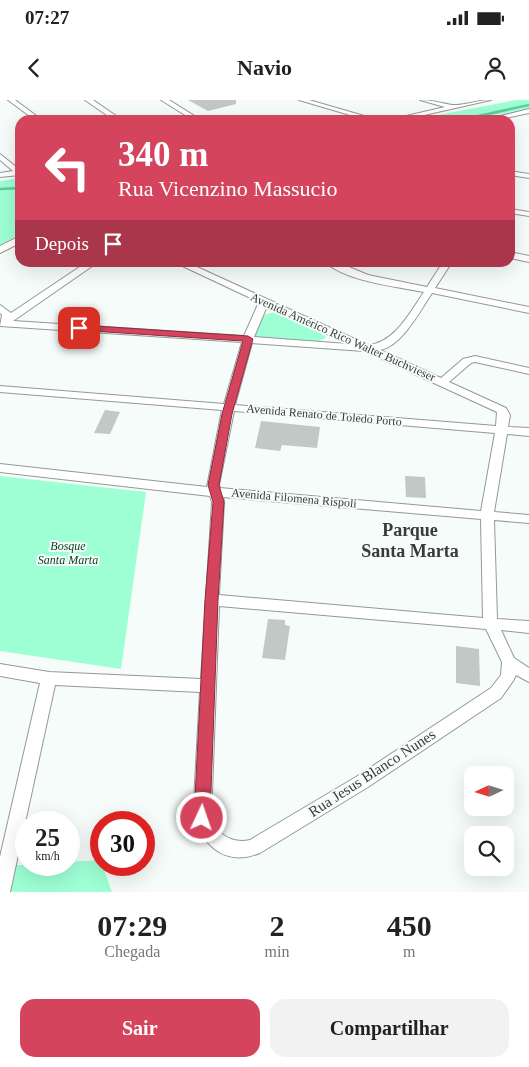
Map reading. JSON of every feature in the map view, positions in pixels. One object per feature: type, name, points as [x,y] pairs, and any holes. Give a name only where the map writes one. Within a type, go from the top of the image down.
[{"type":"street","points":[[11,100],[32,115]]},
{"type":"street","points":[[88,100],[111,115]]},
{"type":"street","points":[[164,100],[190,115]]},
{"type":"street","points":[[302,100],[357,115]]},
{"type":"street","points":[[423,100],[451,107]]},
{"type":"street","points":[[416,115],[488,100]]},
{"type":"street","points":[[510,115],[529,111]]},
{"type":"street","points":[[0,156],[15,169]]},
{"type":"street","points":[[515,173],[529,176]]},
{"type":"street","points":[[0,175],[15,174]]},
{"type":"street","points":[[515,212],[529,214]]},
{"type":"street","points":[[0,250],[15,242]]},
{"type":"street","points":[[515,256],[529,259]]},
{"type":"street","points":[[2,325],[87,267]]},
{"type":"street","name":"Avenida Américo Rico Walter Buchvieser","points":[[189,267],[502,410],[504,415],[501,430]]},
{"type":"street","points":[[338,267],[366,277],[529,310]]},
{"type":"street","points":[[2,325],[368,348],[381,347],[404,330],[445,267]]},
{"type":"street","points":[[0,670],[49,678],[208,686],[218,502],[213,485],[229,406],[248,339],[264,301]]},
{"type":"street","points":[[0,308],[7,314],[2,325]]},
{"type":"street","points":[[443,382],[467,361],[475,359],[529,371]]},
{"type":"street","name":"Avenida Renato de Toledo Porto","points":[[0,389],[229,406],[529,432]]},
{"type":"street","points":[[501,430],[487,515],[490,623],[509,662],[529,676]]},
{"type":"street","name":"Avenida Filomena Rispoli","points":[[0,468],[214,492],[529,519]]},
{"type":"street","points":[[212,600],[529,627]]},
{"type":"street","name":"Rua Jesus Blanco Nunes","points":[[208,686],[202,818],[210,834],[222,845],[239,851],[254,847],[362,782],[496,693],[508,677],[509,662]]},
{"type":"street","points":[[1,892],[7,834],[49,678]]},
{"type":"green space","points":[[516,100],[529,100],[529,108],[496,115],[438,115]]},
{"type":"green space","points":[[15,179],[15,237],[0,245],[0,181]]},
{"type":"green space","points":[[277,311],[324,333],[326,338],[317,342],[256,337],[254,335],[264,315]]},
{"type":"green space","name":"Bosque Santa Marta","points":[[0,476],[146,492],[121,669],[0,651]]},
{"type":"green space","points":[[80,861],[90,861],[90,876],[106,876],[112,892],[10,892],[15,870],[15,876],[80,876]]},
{"type":"building","points":[[188,100],[236,100],[236,104],[208,111]]},
{"type":"building","points":[[105,410],[120,412],[110,434],[94,433]]},
{"type":"building","points":[[261,421],[320,427],[317,448],[282,445],[280,451],[255,448]]},
{"type":"building","points":[[405,476],[425,477],[426,498],[406,497]]},
{"type":"building","points":[[268,619],[285,620],[285,625],[290,626],[285,660],[262,658]]},
{"type":"building","points":[[456,646],[479,649],[480,686],[456,683]]},
{"type":"waterway","points":[[483,115],[529,105]]},
{"type":"waterway","points":[[0,189],[15,188]]},
{"type":"district","name":"Parque Santa Marta","points":[[410,540]]},
{"type":"route","points":[[79,328],[248,339],[227,414],[213,485],[218,502],[202,818]]}]
